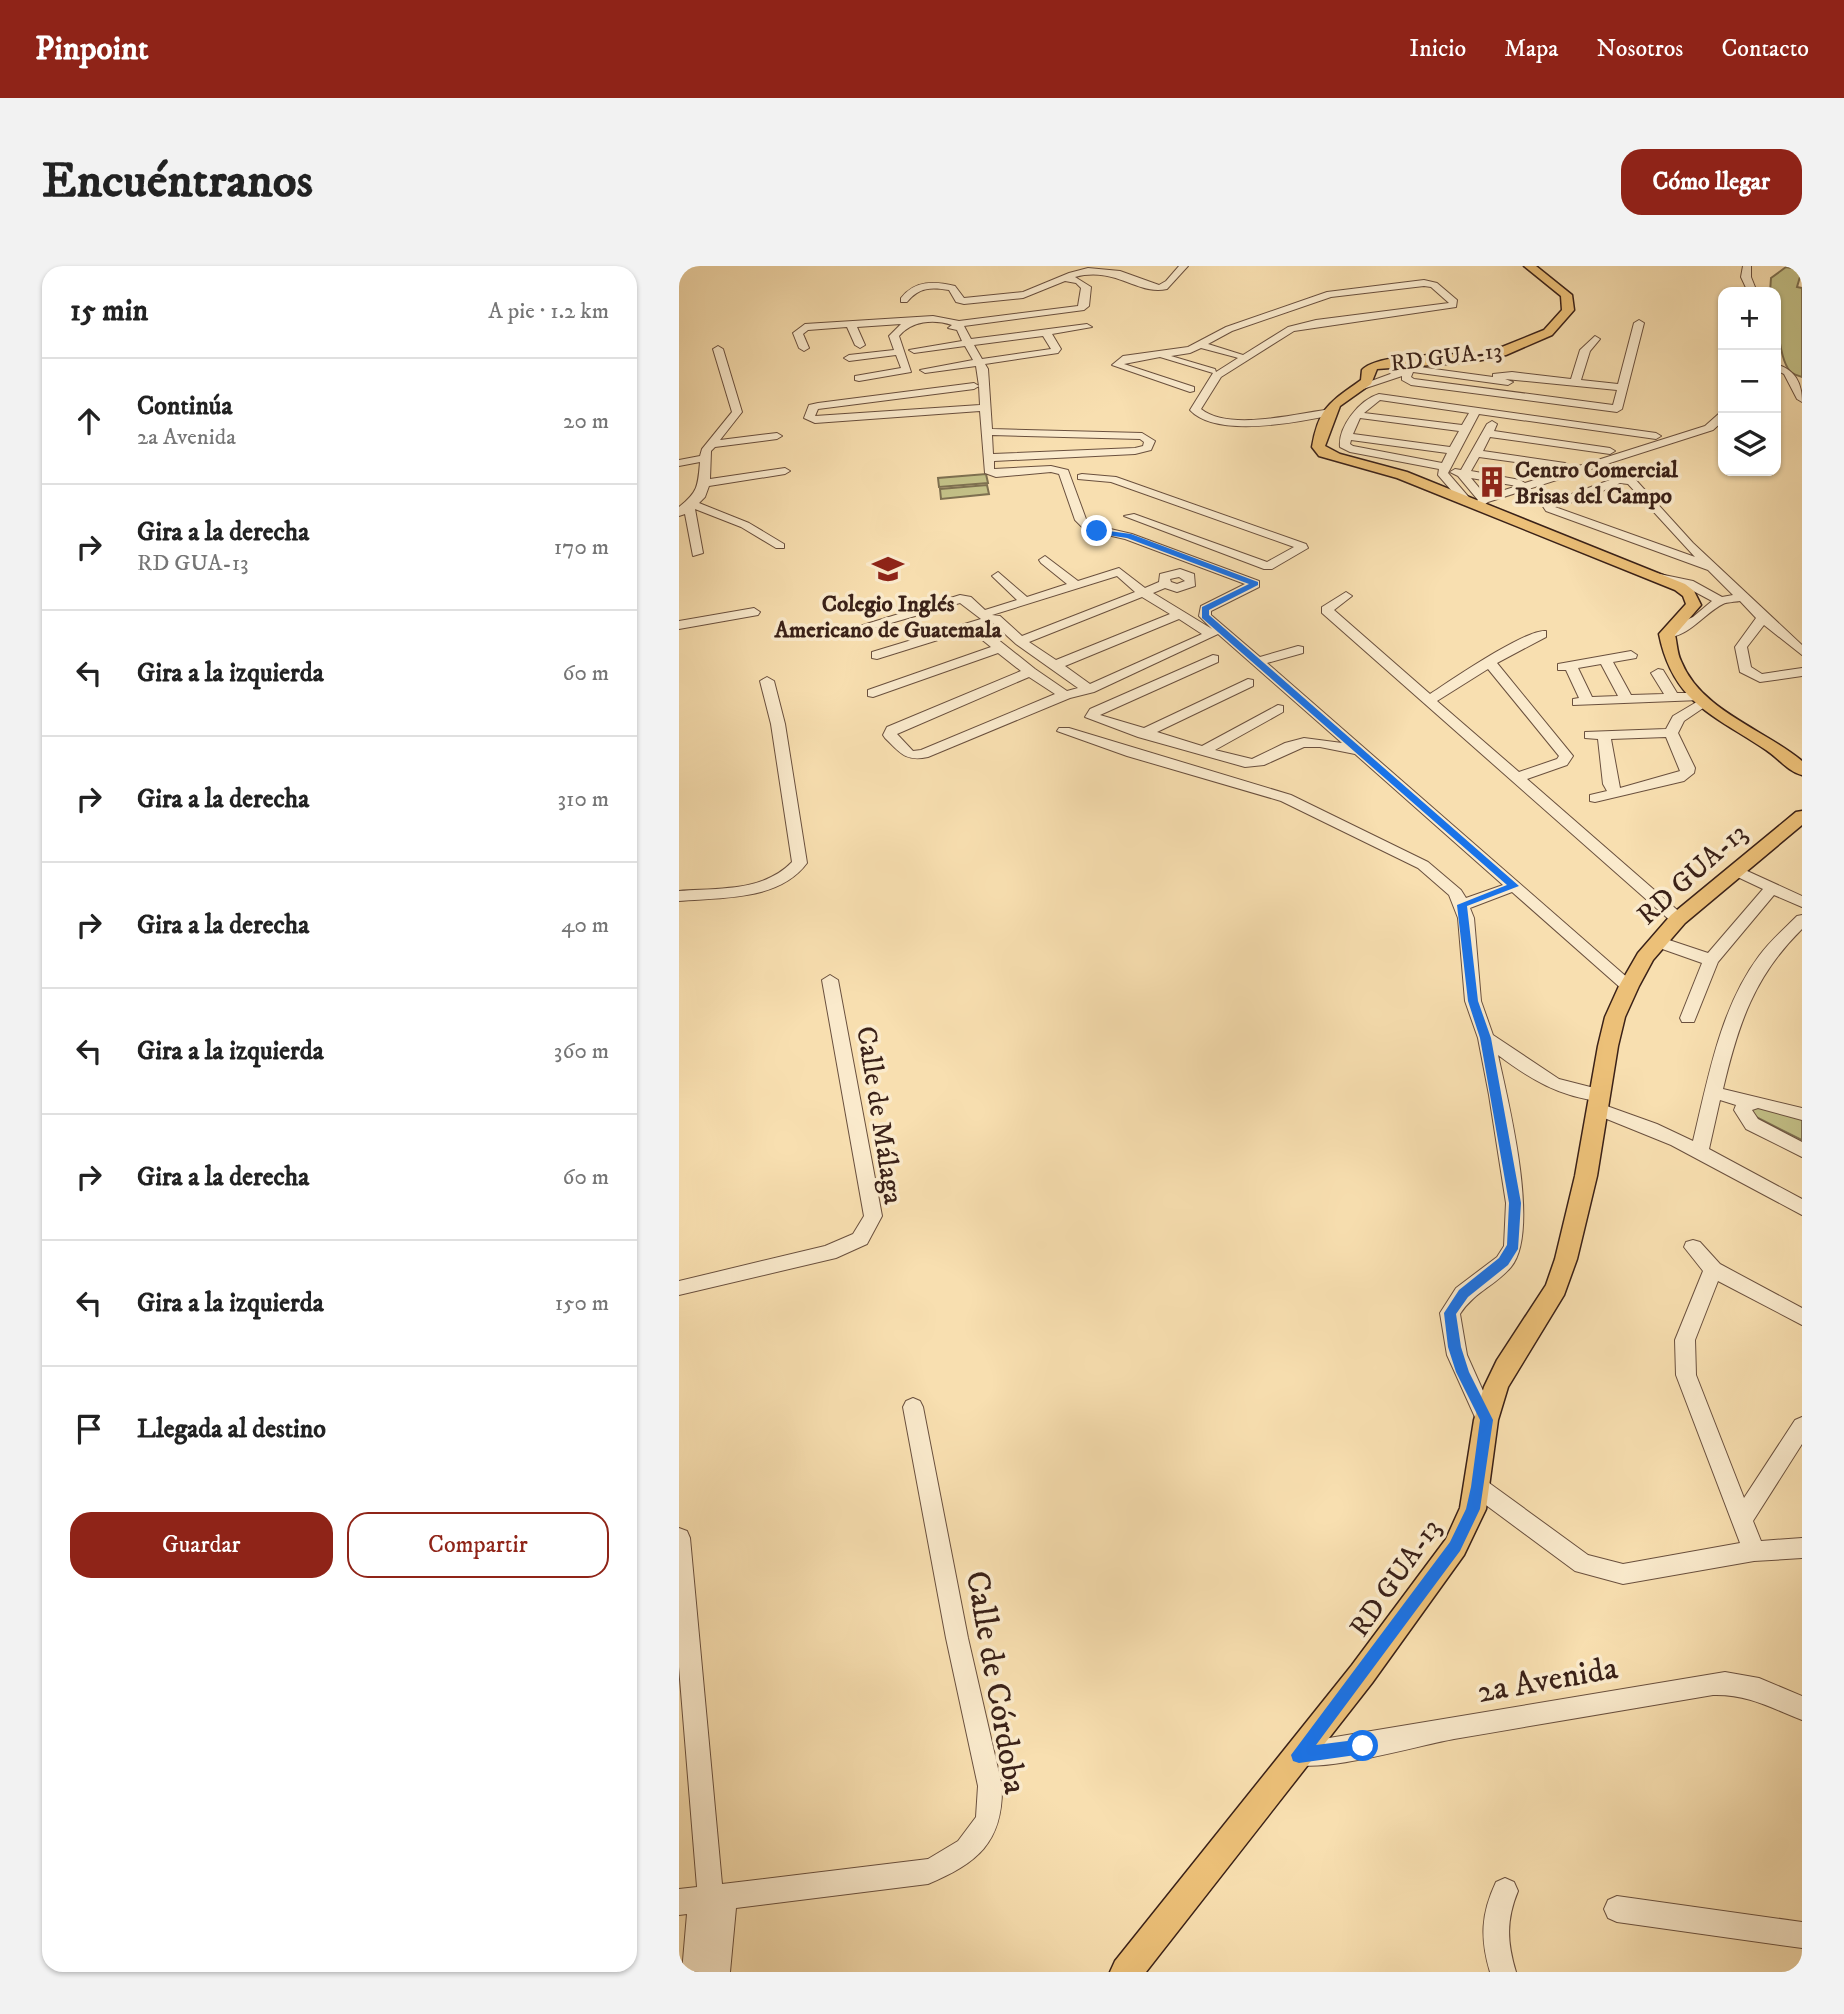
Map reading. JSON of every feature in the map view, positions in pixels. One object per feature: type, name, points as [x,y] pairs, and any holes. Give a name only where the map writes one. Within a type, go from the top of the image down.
[{"type":"main road","name":"RD GUA-13","points":[[1529,266],[1561,289],[1568,301],[1568,310],[1544,337],[1521,343],[1503,352],[1411,359],[1373,366],[1368,370],[1367,381],[1338,400],[1318,447],[1324,453],[1402,475],[1476,503],[1680,587],[1694,604],[1667,634]]},
{"type":"main road","points":[[1667,634],[1672,662],[1681,677],[1702,699],[1735,724],[1782,753],[1802,770]]},
{"type":"main road","name":"RD GUA-13","points":[[1126,1972],[1299,1755],[1455,1547],[1473,1509],[1486,1420],[1505,1367],[1556,1288],[1566,1259],[1586,1176],[1615,1017],[1629,986],[1645,957],[1678,919],[1802,816]]},
{"type":"street","points":[[904,300],[912,290],[927,285],[950,287],[959,300],[964,301],[1030,294],[1050,281],[1079,272],[1093,271],[1125,275],[1143,284],[1161,287],[1167,286],[1184,266]]},
{"type":"street","points":[[1747,266],[1746,277],[1751,287]]},
{"type":"street","points":[[956,327],[1084,306],[1086,288],[1083,283],[1066,278]]},
{"type":"street","points":[[1190,389],[1118,365],[1123,359],[1162,356],[1201,345],[1229,329],[1313,300],[1361,304],[1413,311],[1453,305],[1454,302],[1430,283],[1387,287],[1361,304],[1330,321],[1287,331],[1268,346],[1217,375],[1195,411],[1202,416],[1243,424],[1332,412]]},
{"type":"street","points":[[1387,287],[1395,295]]},
{"type":"street","points":[[1313,300],[1330,321]]},
{"type":"street","points":[[1404,303],[1413,311]]},
{"type":"street","points":[[1281,310],[1300,326]]},
{"type":"street","points":[[804,348],[798,333],[800,329],[850,323],[949,320],[965,343],[977,371],[985,408],[991,473],[1051,469],[1064,472],[1083,525],[1128,536],[1255,584]]},
{"type":"street","points":[[859,378],[906,371],[894,340],[895,333],[904,326],[923,321]]},
{"type":"street","points":[[1255,321],[1287,331]]},
{"type":"street","points":[[850,323],[860,345]]},
{"type":"street","points":[[1403,371],[1409,373],[1406,378],[1409,381],[1617,409],[1639,323]]},
{"type":"street","points":[[914,350],[1087,327]]},
{"type":"street","points":[[1229,329],[1266,340]]},
{"type":"street","points":[[925,370],[977,371],[1053,352],[1056,349],[1046,332]]},
{"type":"street","points":[[1575,383],[1585,350],[1595,339]]},
{"type":"street","points":[[1201,345],[1238,355]]},
{"type":"street","points":[[687,508],[701,494],[706,452],[737,410],[718,349]]},
{"type":"street","points":[[849,358],[900,352]]},
{"type":"street","points":[[1162,356],[1211,371]]},
{"type":"street","points":[[1781,369],[1788,372],[1802,399]]},
{"type":"street","points":[[1360,387],[1403,371],[1431,370],[1476,377],[1624,388]]},
{"type":"street","points":[[977,371],[949,389],[813,407],[809,418],[815,420],[985,408]]},
{"type":"street","points":[[1499,394],[1510,379]]},
{"type":"street","points":[[949,389],[951,410]]},
{"type":"street","points":[[1520,483],[1444,472],[1350,449],[1344,445],[1358,415],[1376,397],[1656,436]]},
{"type":"street","points":[[1444,472],[1475,411]]},
{"type":"street","points":[[1358,415],[1465,429]]},
{"type":"street","points":[[1463,475],[1497,415]]},
{"type":"street","points":[[1476,503],[1709,428],[1718,421]]},
{"type":"street","points":[[987,432],[1142,436],[1150,441],[1144,450],[988,458]]},
{"type":"street","points":[[1077,433],[1082,452]]},
{"type":"street","points":[[1487,433],[1610,451]]},
{"type":"street","points":[[714,444],[777,436]]},
{"type":"street","points":[[1347,436],[1453,451]]},
{"type":"street","points":[[1476,453],[1565,466]]},
{"type":"street","points":[[679,463],[705,458]]},
{"type":"street","points":[[704,483],[785,471]]},
{"type":"street","points":[[1444,472],[1476,503]]},
{"type":"street","points":[[1463,475],[1476,503]]},
{"type":"street","points":[[1081,477],[1112,479],[1302,546],[1268,566],[1130,516]]},
{"type":"street","points":[[1713,568],[1550,509],[1548,505],[1585,495],[1618,480],[1631,481],[1713,568],[1802,651]]},
{"type":"street","points":[[1106,524],[1174,501]]},
{"type":"street","points":[[687,508],[745,525],[780,546]]},
{"type":"street","points":[[687,508],[697,553]]},
{"type":"street","points":[[1045,560],[1076,584]]},
{"type":"street","points":[[1020,641],[1144,593],[1191,597],[1255,584],[1268,574],[1268,566]]},
{"type":"street","points":[[877,654],[972,625],[1025,601],[1119,572],[1144,593],[1209,630],[1210,637],[1089,689],[1065,695],[917,756],[910,755],[890,735],[892,730],[1030,672]]},
{"type":"street","points":[[1654,575],[1671,577],[1717,598],[1742,594]]},
{"type":"street","points":[[998,576],[1025,601]]},
{"type":"street","points":[[1346,596],[1326,610],[1678,919]]},
{"type":"street","points":[[1191,597],[1258,662],[1629,986]]},
{"type":"street","points":[[852,630],[960,598],[967,600],[986,617],[996,619],[1020,641],[1089,689]]},
{"type":"street","points":[[1667,634],[1697,620],[1717,598]]},
{"type":"street","points":[[679,625],[748,613]]},
{"type":"street","points":[[1054,666],[1181,614]]},
{"type":"street","points":[[1763,617],[1741,647],[1745,669],[1761,678],[1802,672]]},
{"type":"street","points":[[972,625],[1030,672],[1065,695]]},
{"type":"street","points":[[1429,700],[1542,634]]},
{"type":"street","points":[[873,693],[999,648]]},
{"type":"street","points":[[1258,662],[1299,650]]},
{"type":"street","points":[[1631,655],[1567,666],[1583,702],[1672,696],[1702,699]]},
{"type":"street","points":[[1213,659],[1092,714],[1095,719],[1147,735],[1252,763],[1262,762],[1298,743],[1322,744],[1359,751]]},
{"type":"street","points":[[1605,660],[1626,699]]},
{"type":"street","points":[[1490,663],[1566,757],[1562,762],[1517,778]]},
{"type":"street","points":[[1658,673],[1672,696]]},
{"type":"street","points":[[1132,753],[1147,735],[1248,683]]},
{"type":"street","points":[[679,896],[772,885],[787,877],[800,863],[778,724],[768,686]]},
{"type":"street","points":[[1671,733],[1678,719],[1702,699]]},
{"type":"street","points":[[1204,750],[1278,709]]},
{"type":"street","points":[[1064,731],[1276,794],[1317,811],[1423,865],[1451,887],[1462,905],[1473,1001],[1486,1038],[1515,1203],[1513,1245],[1498,1268],[1463,1293],[1450,1313],[1454,1347],[1486,1420]]},
{"type":"street","points":[[1616,793],[1610,784],[1597,735],[1671,733]]},
{"type":"street","points":[[1595,798],[1679,778],[1687,773],[1688,768],[1671,733]]},
{"type":"street","points":[[1734,870],[1802,902]]},
{"type":"street","points":[[1462,905],[1514,886]]},
{"type":"street","points":[[1688,1018],[1711,960],[1772,888]]},
{"type":"street","points":[[1700,1151],[1733,1031],[1759,967],[1802,920]]},
{"type":"street","points":[[1657,942],[1711,960]]},
{"type":"street","name":"Calle de Málaga","points":[[679,1288],[829,1253],[860,1239],[873,1216],[830,980]]},
{"type":"street","points":[[1486,1038],[1554,1084],[1599,1102],[1700,1151],[1802,1208]]},
{"type":"street","points":[[1713,1096],[1745,1106],[1758,1102],[1802,1114]]},
{"type":"street","points":[[1745,1106],[1752,1124],[1802,1150]]},
{"type":"street","points":[[1700,1151],[1723,1158],[1802,1199]]},
{"type":"street","points":[[1693,1247],[1713,1269],[1802,1317]]},
{"type":"street","points":[[1713,1269],[1685,1340],[1686,1375],[1754,1550]]},
{"type":"street","name":"Calle de Córdoba","points":[[703,1899],[928,1871],[960,1857],[980,1836],[987,1822],[992,1804],[990,1786],[957,1638],[914,1416]]},
{"type":"street","points":[[1743,1518],[1802,1426]]},
{"type":"street","points":[[1478,1487],[1583,1564],[1623,1574],[1754,1550],[1802,1548]]},
{"type":"street","points":[[679,1538],[703,1899],[717,1972]]},
{"type":"street","name":"2a Avenida","points":[[1299,1755],[1722,1684],[1751,1686],[1802,1709]]},
{"type":"street","points":[[1503,1972],[1493,1938],[1493,1921],[1504,1891]]},
{"type":"street","points":[[695,1972],[703,1899]]},
{"type":"street","points":[[1617,1909],[1802,1935]]},
{"type":"shaded area","points":[[1786,267],[1802,270],[1797,287],[1802,288],[1802,377],[1792,373],[1784,359],[1781,345],[1781,287],[1770,287],[1771,278]]},
{"type":"shaded area","points":[[986,474],[988,483],[939,487],[938,478]]},
{"type":"shaded area","points":[[987,485],[989,494],[941,499],[940,489]]},
{"type":"shaded area","points":[[1753,1106],[1802,1116],[1802,1140],[1756,1117],[1751,1110]]},
{"type":"place","name":"Centro Comercial Brisas del Campo","points":[[1492,482]]},
{"type":"place","name":"Colegio Inglés Americano de Guatemala","points":[[888,569]]},
{"type":"route","points":[[1097,531],[1128,536],[1255,584],[1205,609],[1203,613],[1514,886],[1462,905],[1466,918],[1473,1001],[1486,1038],[1515,1203],[1513,1245],[1504,1262],[1463,1293],[1450,1313],[1454,1347],[1486,1420],[1478,1487],[1473,1509],[1455,1547],[1299,1755],[1363,1746]]}]
